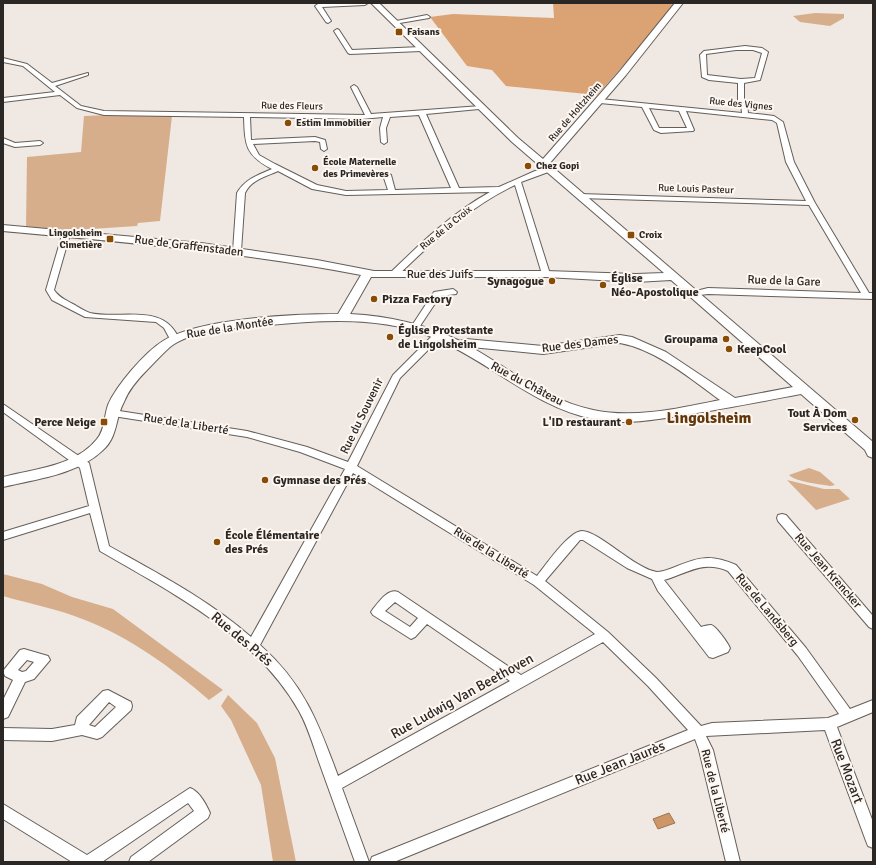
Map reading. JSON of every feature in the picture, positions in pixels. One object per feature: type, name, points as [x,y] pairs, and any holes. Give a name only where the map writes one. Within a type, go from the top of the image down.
[{"type":"main road","points":[[375,3],[479,107],[545,167],[804,389],[870,448],[873,453]]},
{"type":"main road","name":"Rue de Holtzheim","points":[[545,167],[679,3]]},
{"type":"main road","name":"Rue de Graffenstaden","points":[[3,228],[194,245],[317,263],[371,274]]},
{"type":"main road","points":[[346,318],[371,274]]},
{"type":"main road","name":"Rue des Juifs","points":[[371,274],[546,274],[636,278],[674,276]]},
{"type":"main road","name":"Rue de la Montée","points":[[79,461],[97,448],[109,434],[116,401],[124,388],[166,344],[174,339],[195,332],[232,325],[302,319],[346,318]]},
{"type":"main road","name":"Rue du Château","points":[[346,318],[415,327],[438,335],[458,345],[532,390],[580,412],[614,418],[659,415],[733,403],[804,389]]},
{"type":"main road","name":"Rue des Dames","points":[[458,345],[466,343],[543,350],[620,339],[631,339],[680,366],[733,403]]},
{"type":"main road","points":[[3,482],[79,461]]},
{"type":"street","points":[[328,21],[318,6],[365,3]]},
{"type":"street","points":[[394,22],[427,17]]},
{"type":"street","points":[[337,31],[350,52],[421,49]]},
{"type":"street","points":[[746,48],[764,50],[765,52],[758,79],[752,81],[741,80],[709,78],[704,76],[702,55],[704,53],[746,48]]},
{"type":"street","name":"Rue des Fleurs","points":[[3,60],[25,65],[78,107],[104,113],[369,116],[422,113],[479,107]]},
{"type":"street","points":[[51,85],[86,74]]},
{"type":"street","points":[[741,80],[741,101],[744,104],[745,115]]},
{"type":"street","points":[[354,87],[369,116]]},
{"type":"street","points":[[3,100],[60,93]]},
{"type":"street","name":"Rue des Vignes","points":[[600,101],[774,118],[780,122],[790,162],[811,203],[871,296]]},
{"type":"street","points":[[645,106],[656,129],[661,131],[691,130],[682,109]]},
{"type":"street","points":[[422,113],[456,190]]},
{"type":"street","points":[[247,115],[248,142],[256,156],[277,169],[315,188],[332,192],[502,189]]},
{"type":"street","points":[[384,142],[383,128],[387,115]]},
{"type":"street","points":[[248,142],[315,138],[323,141],[324,149]]},
{"type":"street","points":[[3,140],[14,145],[40,143]]},
{"type":"street","name":"Rue de la Croix","points":[[393,275],[468,208],[545,167]]},
{"type":"street","points":[[237,251],[241,193],[243,187],[248,182],[277,169]]},
{"type":"street","points":[[387,175],[392,192]]},
{"type":"street","points":[[517,181],[546,274]]},
{"type":"street","points":[[483,190],[487,198]]},
{"type":"street","name":"Rue Louis Pasteur","points":[[580,196],[811,203]]},
{"type":"street","points":[[66,234],[50,290],[55,298],[88,315],[155,319],[169,326],[174,339]]},
{"type":"street","name":"Rue de la Gare","points":[[695,294],[708,291],[871,296]]},
{"type":"street","points":[[415,327],[438,294],[453,292]]},
{"type":"street","name":"Rue du Souvenir","points":[[253,645],[352,467],[396,377],[438,335]]},
{"type":"street","points":[[3,407],[79,461]]},
{"type":"street","name":"Rue de la Liberté","points":[[113,413],[247,434],[302,449],[352,467],[538,582],[604,634],[652,682],[698,732],[706,750],[733,862]]},
{"type":"street","name":"Rue des Prés","points":[[79,461],[85,466],[104,548],[198,603],[253,645],[270,661],[304,708],[314,731],[362,862]]},
{"type":"street","points":[[3,536],[94,508]]},
{"type":"street","name":"Rue Jean Krencker","points":[[782,518],[873,624]]},
{"type":"street","points":[[538,582],[576,537],[581,535],[586,536],[644,572],[656,576],[662,588],[698,632]]},
{"type":"street","name":"Rue de Landsberg","points":[[656,576],[667,575],[703,561],[719,561],[732,568],[802,652],[848,717]]},
{"type":"street","points":[[426,617],[521,682]]},
{"type":"street","name":"Rue Ludwig Van Beethoven","points":[[334,785],[521,682],[604,634]]},
{"type":"street","points":[[3,713],[21,678]]},
{"type":"street","name":"Rue Jean Jaurès","points":[[377,862],[698,732],[712,729],[829,724],[873,706]]},
{"type":"street","name":"Rue Mozart","points":[[829,724],[873,841]]},
{"type":"street","points":[[3,734],[52,735],[82,729]]},
{"type":"street","points":[[90,862],[190,794],[203,813],[136,862]]},
{"type":"street","points":[[3,811],[85,862]]},
{"type":"shaded area","points":[[553,3],[675,3],[662,22],[597,95],[506,86],[492,70],[467,66],[430,17],[453,14],[554,18]]},
{"type":"shaded area","points":[[815,13],[844,14],[844,18],[830,26],[800,22],[793,16]]},
{"type":"shaded area","points":[[84,116],[172,116],[160,221],[138,223],[137,226],[76,230],[26,227],[27,157],[81,152]]},
{"type":"shaded area","points":[[809,468],[820,472],[835,485],[830,486],[808,482],[789,475]]},
{"type":"shaded area","points":[[787,480],[824,489],[839,489],[850,499],[816,510]]},
{"type":"shaded area","points":[[3,574],[42,584],[72,597],[113,609],[223,690],[209,700],[166,665],[135,645],[102,627],[75,616],[3,596]]},
{"type":"shaded area","points":[[228,695],[257,723],[275,758],[296,862],[273,862],[261,785],[231,720],[221,706]]},
{"type":"shaded area","points":[[669,813],[675,823],[658,829],[653,819]]},
{"type":"place","name":"Faisans","points":[[399,32]]},
{"type":"place","name":"Estim Immobilier","points":[[288,123]]},
{"type":"place","name":"Chez Gopi","points":[[528,166]]},
{"type":"place","name":"École Maternelle des Primevères","points":[[315,168]]},
{"type":"place","name":"Croix","points":[[631,235]]},
{"type":"place","name":"Lingolsheim Cimetière","points":[[110,239]]},
{"type":"place","name":"Synagogue","points":[[552,281]]},
{"type":"place","name":"Église Néo-Apostolique","points":[[603,285]]},
{"type":"place","name":"Pizza Factory","points":[[374,299]]},
{"type":"place","name":"Église Protestante de Lingolsheim","points":[[390,337]]},
{"type":"place","name":"Groupama","points":[[726,339]]},
{"type":"place","name":"KeepCool","points":[[729,349]]},
{"type":"place","name":"Tout À Dom Services","points":[[855,420]]},
{"type":"place","name":"Perce Neige","points":[[104,422]]},
{"type":"place","name":"L'ID restaurant","points":[[629,422]]},
{"type":"place","name":"Gymnase des Prés","points":[[265,480]]},
{"type":"place","name":"École Élémentaire des Prés","points":[[217,542]]},
{"type":"district","name":"Lingolsheim","points":[[709,418]]}]
